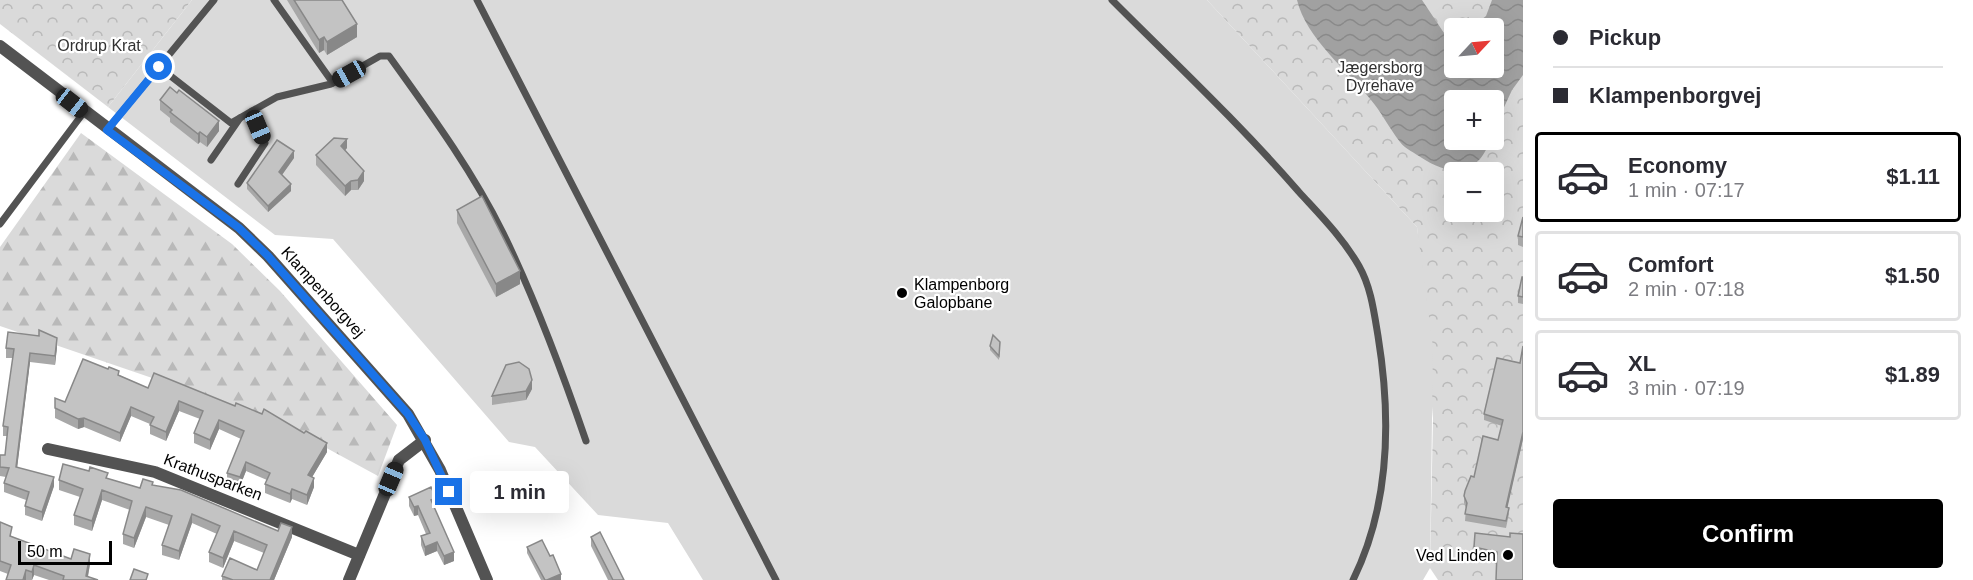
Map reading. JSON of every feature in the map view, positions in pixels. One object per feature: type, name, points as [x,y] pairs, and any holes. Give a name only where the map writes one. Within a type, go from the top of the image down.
[{"type":"street","name":"Klampenborgvej","points":[[0,46],[107,130],[239,228],[268,256],[387,388],[425,440],[487,580]]},
{"type":"street","points":[[349,580],[399,460],[425,440]]},
{"type":"street","name":"Krathusparken","points":[[48,449],[155,472],[359,555]]},
{"type":"lane","points":[[107,130],[214,0]]},
{"type":"lane","points":[[274,0],[333,82]]},
{"type":"lane","points":[[477,0],[776,580]]},
{"type":"lane","points":[[1112,0],[1277,166],[1338,236],[1360,268],[1370,293],[1379,340],[1386,426],[1383,473],[1375,522],[1353,580]]},
{"type":"lane","points":[[159,67],[231,123],[277,97],[333,82],[380,56],[389,56],[452,143],[503,232],[555,351],[586,441]]},
{"type":"lane","points":[[237,184],[265,143],[252,111]]},
{"type":"lane","points":[[0,224],[84,112]]},
{"type":"lane","points":[[211,160],[240,118]]},
{"type":"green space","name":"Ordrup Krat","points":[[0,0],[192,0],[108,107],[0,24]]},
{"type":"green space","name":"Klampenborg Galopbane","points":[[192,0],[1207,0],[1417,227],[1433,347],[1430,568],[1423,580],[703,580],[668,523],[598,515],[535,447],[509,442],[333,239],[275,235],[108,107]]},
{"type":"green space","name":"Jægersborg Dyrehave","points":[[1207,0],[1523,0],[1523,580],[1438,580],[1430,568],[1433,418],[1417,227]]},
{"type":"green space","points":[[81,133],[232,244],[280,291],[397,425],[378,476],[275,420],[0,326],[0,247]]},
{"type":"water","points":[[1297,0],[1422,0],[1444,33],[1444,78],[1504,78],[1504,18],[1484,18],[1492,0],[1523,0],[1523,75],[1512,90],[1504,107],[1504,90],[1444,90],[1444,150],[1486,150],[1478,161],[1444,162],[1444,168],[1405,147],[1371,100],[1328,53],[1302,14]]},
{"type":"building","points":[[294,0],[342,0],[357,24],[327,42],[324,37],[319,40]]},
{"type":"building","points":[[170,87],[177,93],[179,90],[219,121],[207,137],[200,132],[198,134],[170,112],[172,110],[160,100]]},
{"type":"building","points":[[334,138],[347,139],[341,146],[364,171],[358,180],[351,181],[345,186],[316,155]]},
{"type":"building","points":[[277,140],[294,151],[279,172],[291,184],[268,206],[247,183]]},
{"type":"building","points":[[482,196],[520,271],[496,284],[457,210]]},
{"type":"building","points":[[1523,217],[1523,237],[1518,236]]},
{"type":"building","points":[[1523,277],[1523,297],[1518,296]]},
{"type":"building","points":[[39,330],[57,338],[55,356],[30,353],[16,467],[54,477],[42,512],[25,506],[29,492],[4,483],[9,468],[0,467],[0,455],[5,455],[8,427],[3,426],[14,349],[6,348],[8,332],[39,336]]},
{"type":"building","points":[[993,335],[1000,342],[999,356],[990,346]]},
{"type":"building","points":[[1523,346],[1523,432],[1506,507],[1509,508],[1506,521],[1465,514],[1467,503],[1464,496],[1465,491],[1471,476],[1474,477],[1483,436],[1498,440],[1503,420],[1484,414],[1497,358],[1520,363]]},
{"type":"building","points":[[83,359],[119,371],[118,375],[148,388],[154,373],[235,406],[236,403],[262,414],[264,409],[304,433],[306,431],[327,443],[308,475],[314,478],[307,495],[292,489],[290,494],[265,484],[270,473],[246,462],[240,477],[227,473],[244,431],[219,420],[210,440],[194,433],[203,411],[179,401],[166,432],[150,425],[154,417],[131,407],[120,433],[84,418],[78,419],[55,408],[55,398],[65,402]]},
{"type":"building","points":[[519,362],[529,369],[532,380],[526,391],[492,396],[506,365]]},
{"type":"building","points":[[63,464],[89,471],[90,467],[108,473],[106,478],[140,488],[143,479],[153,482],[152,485],[181,490],[278,531],[281,523],[292,527],[270,580],[233,580],[222,576],[230,558],[257,570],[267,545],[234,531],[223,558],[209,552],[220,526],[192,514],[179,551],[162,545],[172,516],[146,507],[134,538],[123,534],[132,501],[102,490],[92,521],[74,515],[83,489],[59,480]]},
{"type":"building","points":[[431,487],[436,498],[431,500],[454,552],[444,556],[437,542],[425,547],[421,536],[430,533],[418,506],[414,507],[409,497]]},
{"type":"building","points":[[0,522],[12,527],[10,536],[71,559],[74,549],[90,554],[86,576],[98,580],[63,580],[64,576],[34,565],[32,572],[26,570],[23,580],[6,580],[11,565],[0,561]]},
{"type":"building","points":[[600,532],[624,580],[613,580],[591,537]]},
{"type":"building","points":[[1475,533],[1510,537],[1510,533],[1523,534],[1523,580],[1496,580],[1497,552],[1474,547]]},
{"type":"building","points":[[542,540],[550,556],[553,555],[561,574],[547,580],[527,547]]},
{"type":"building","points":[[134,569],[148,574],[146,580],[130,580]]},
{"type":"place","name":"Klampenborg Galopbane","points":[[902,293]]},
{"type":"place","name":"Ved Linden","points":[[1508,555]]},
{"type":"route","points":[[159,67],[107,130],[239,228],[268,256],[408,414],[425,440],[449,492]]}]
